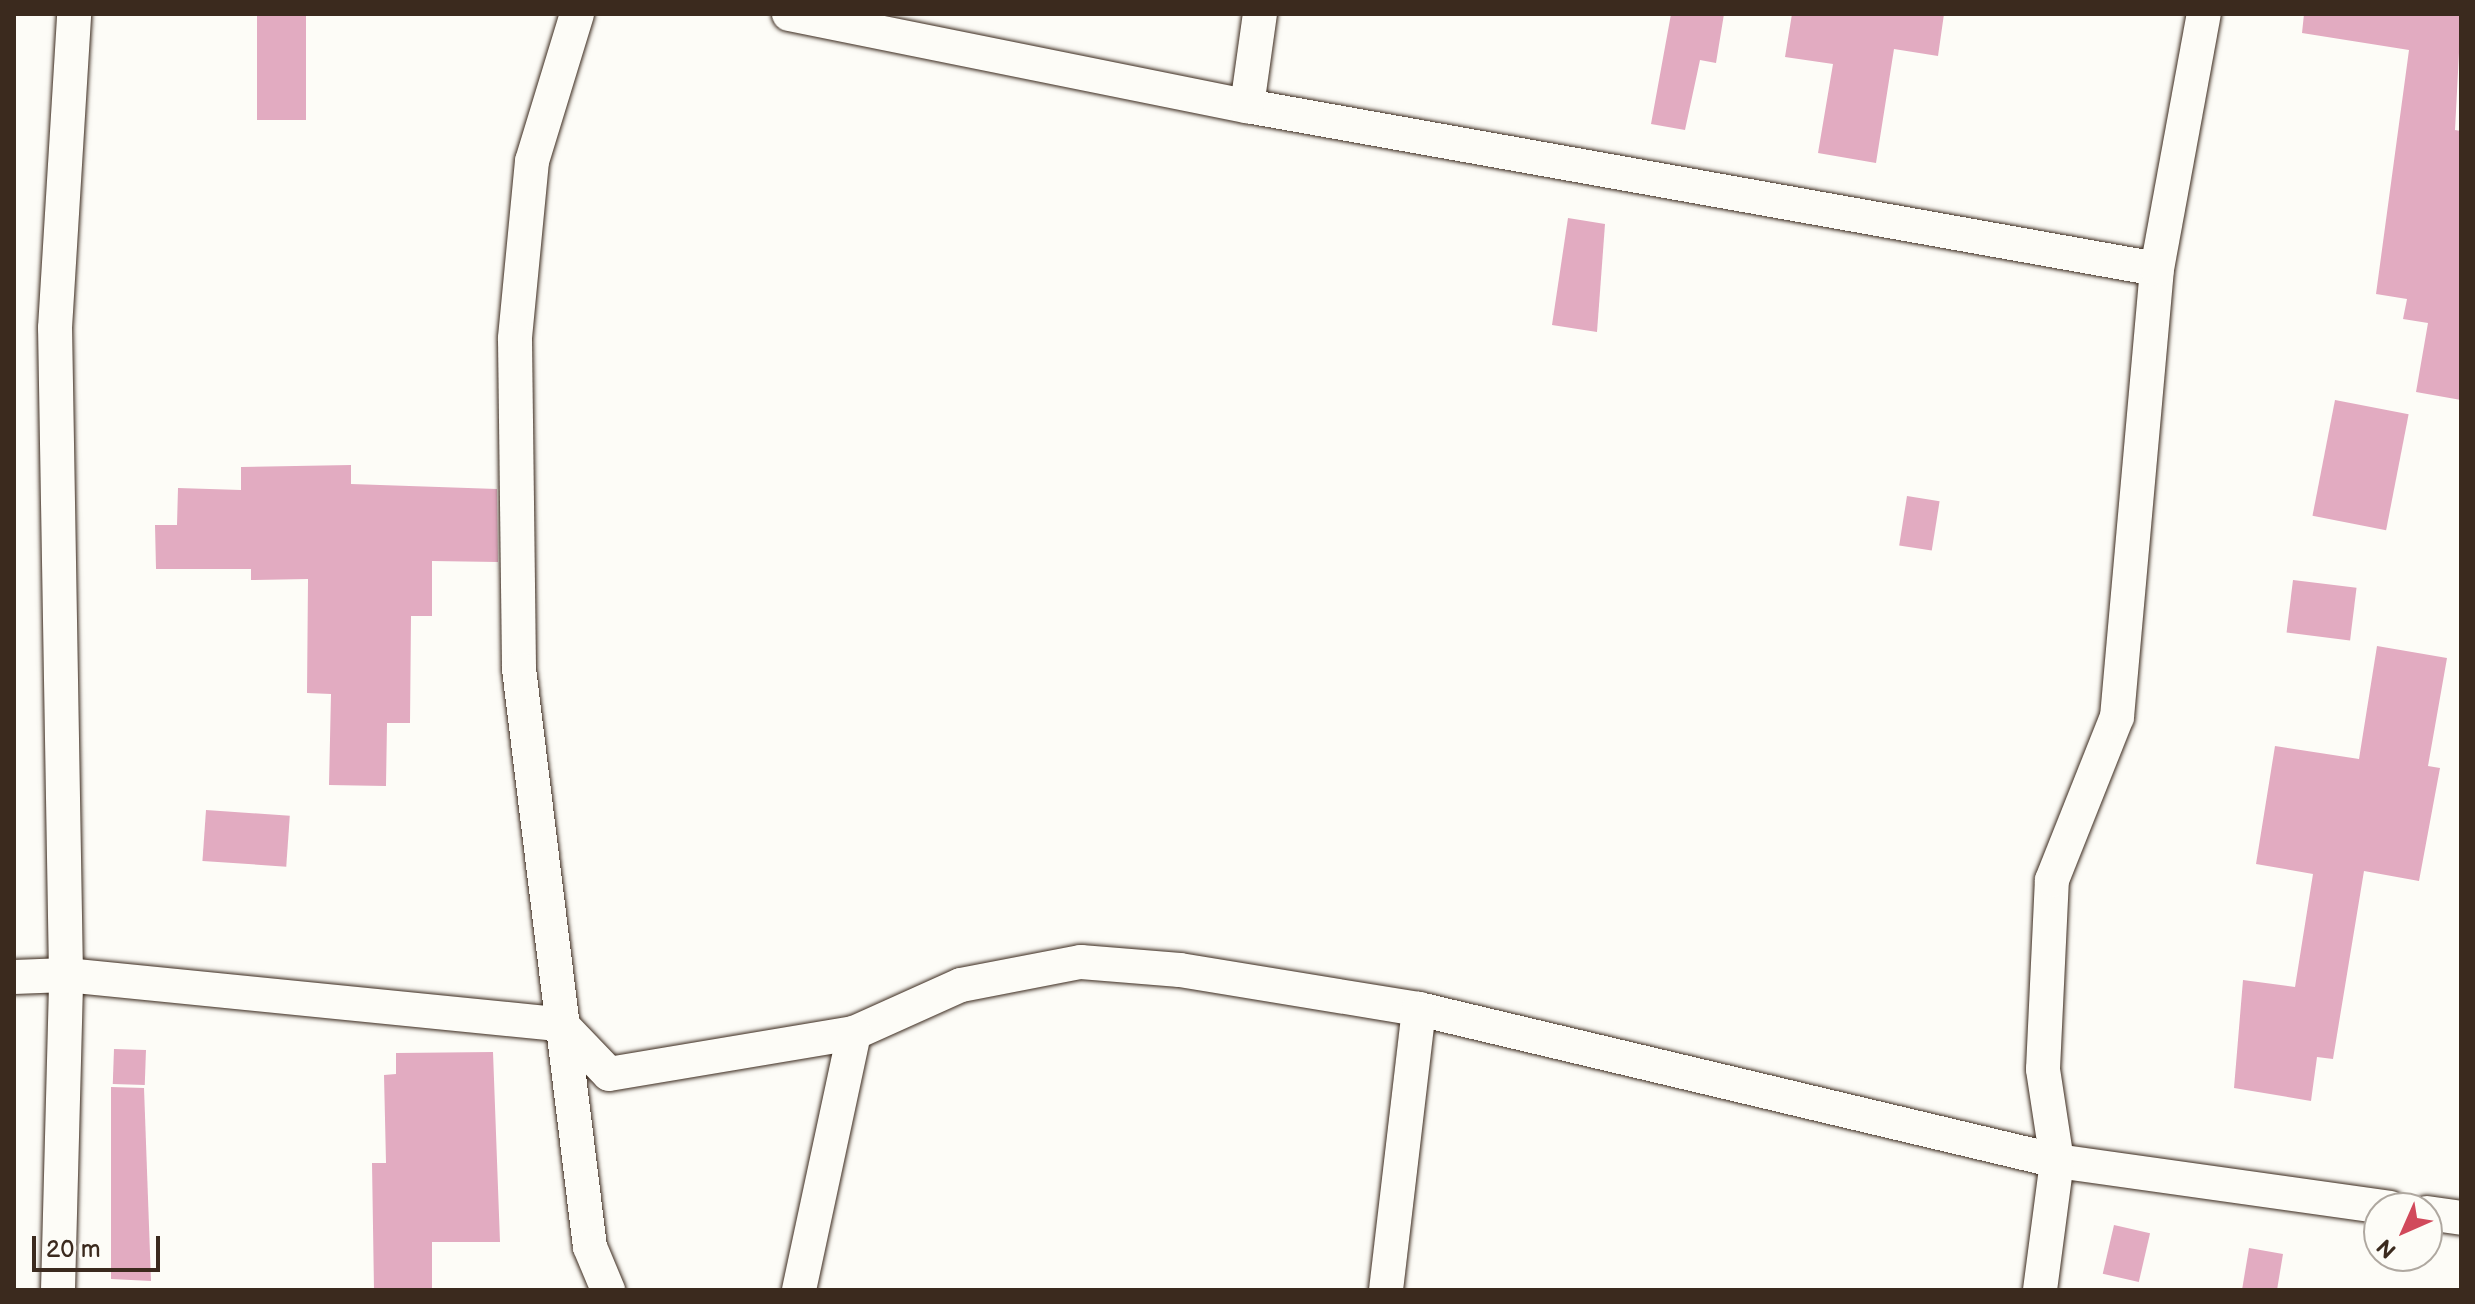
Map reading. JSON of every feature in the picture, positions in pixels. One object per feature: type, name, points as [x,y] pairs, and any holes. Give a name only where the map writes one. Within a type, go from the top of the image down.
[{"type":"street","points":[[58,1290],[66,975],[55,328],[74,14]]},
{"type":"street","points":[[577,14],[532,161],[515,339],[519,669],[590,1247],[608,1290]]},
{"type":"street","points":[[789,14],[1247,106],[2157,269]]},
{"type":"street","points":[[1247,106],[1260,14]]},
{"type":"street","points":[[2040,1290],[2057,1161],[2043,1069],[2052,880],[2117,717],[2157,269],[2204,14]]},
{"type":"street","points":[[14,977],[66,975],[561,1024],[609,1074],[854,1033],[961,985],[1081,962],[1419,1009],[2057,1161],[2363,1204]]},
{"type":"street","points":[[1386,1290],[1419,1009]]},
{"type":"street","points":[[799,1290],[854,1033]]},
{"type":"street","points":[[584,1290],[590,1247]]},
{"type":"building","points":[[257,14],[306,14],[306,120],[257,120]]},
{"type":"building","points":[[1671,14],[1724,14],[1716,63],[1700,60],[1685,130],[1651,124]]},
{"type":"building","points":[[1792,14],[1944,14],[1938,56],[1894,49],[1876,163],[1818,153],[1833,64],[1785,57]]},
{"type":"building","points":[[2304,14],[2461,14],[2455,130],[2461,131],[2461,400],[2416,392],[2428,323],[2403,319],[2407,299],[2376,294],[2409,50],[2302,33]]},
{"type":"building","points":[[1568,218],[1605,224],[1597,332],[1552,325]]},
{"type":"building","points":[[2335,400],[2409,414],[2386,530],[2312,516]]},
{"type":"building","points":[[351,465],[351,484],[497,489],[498,562],[432,561],[432,616],[411,616],[410,723],[387,723],[386,786],[329,785],[331,694],[307,693],[308,579],[251,580],[251,569],[156,569],[155,525],[177,525],[178,488],[241,490],[241,467]]},
{"type":"building","points":[[1907,496],[1940,501],[1932,551],[1899,545]]},
{"type":"building","points":[[2293,580],[2357,588],[2350,640],[2287,633]]},
{"type":"building","points":[[2377,646],[2447,658],[2428,766],[2440,768],[2419,881],[2364,871],[2333,1059],[2317,1057],[2311,1101],[2234,1088],[2243,980],[2295,987],[2313,874],[2256,864],[2275,746],[2359,759]]},
{"type":"building","points":[[206,810],[290,816],[286,867],[202,861]]},
{"type":"building","points":[[114,1049],[146,1050],[145,1085],[113,1084]]},
{"type":"building","points":[[493,1052],[500,1242],[432,1242],[432,1290],[374,1290],[372,1163],[386,1163],[384,1075],[396,1074],[396,1053]]},
{"type":"building","points":[[111,1087],[144,1088],[151,1281],[111,1279]]},
{"type":"building","points":[[2114,1225],[2150,1233],[2139,1282],[2103,1274]]},
{"type":"building","points":[[2249,1248],[2283,1254],[2277,1290],[2242,1290]]}]
